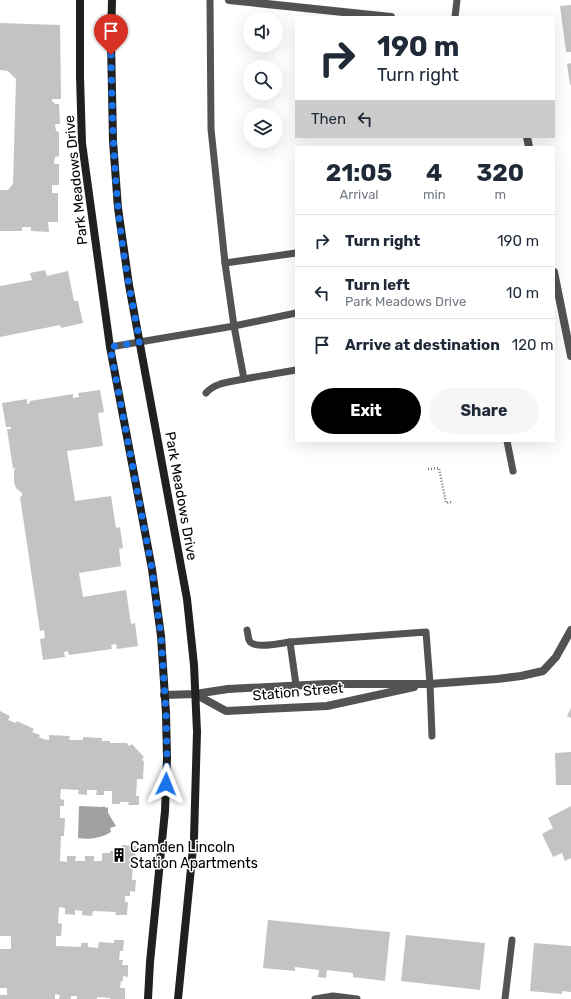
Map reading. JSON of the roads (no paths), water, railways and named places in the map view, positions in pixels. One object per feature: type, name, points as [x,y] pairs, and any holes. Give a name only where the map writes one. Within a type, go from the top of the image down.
[{"type":"main road","name":"Park Meadows Drive","points":[[80,0],[82,143],[110,347],[152,569],[161,636],[166,713],[167,758],[165,811],[150,962],[148,999]]},
{"type":"main road","name":"Park Meadows Drive","points":[[112,0],[111,40],[113,141],[117,201],[129,286],[187,599],[194,665],[197,732],[194,838],[178,999]]},
{"type":"street","points":[[229,0],[381,16]]},
{"type":"street","points":[[555,277],[571,356]]},
{"type":"street","name":"Station Street","points":[[164,696],[195,694],[225,689],[296,685],[430,684],[503,679],[543,670],[556,657],[571,630]]},
{"type":"street","name":"Station Street","points":[[195,694],[226,711],[327,706],[430,684]]},
{"type":"lane","points":[[210,0],[211,129],[225,263],[234,326],[244,379]]},
{"type":"lane","points":[[455,16],[457,0]]},
{"type":"lane","points":[[225,263],[295,253]]},
{"type":"lane","points":[[110,347],[234,326],[295,313]]},
{"type":"lane","points":[[206,393],[210,388],[217,385],[295,370]]},
{"type":"lane","points":[[507,442],[513,470]]},
{"type":"lane","points":[[247,630],[249,641],[252,644],[260,646],[290,642],[426,632],[432,736]]},
{"type":"lane","points":[[290,642],[296,685]]},
{"type":"lane","points":[[504,999],[512,940]]},
{"type":"lane","points":[[315,999],[333,996],[357,999]]},
{"type":"place","name":"Camden Lincoln Station Apartments","points":[[119,855]]}]
